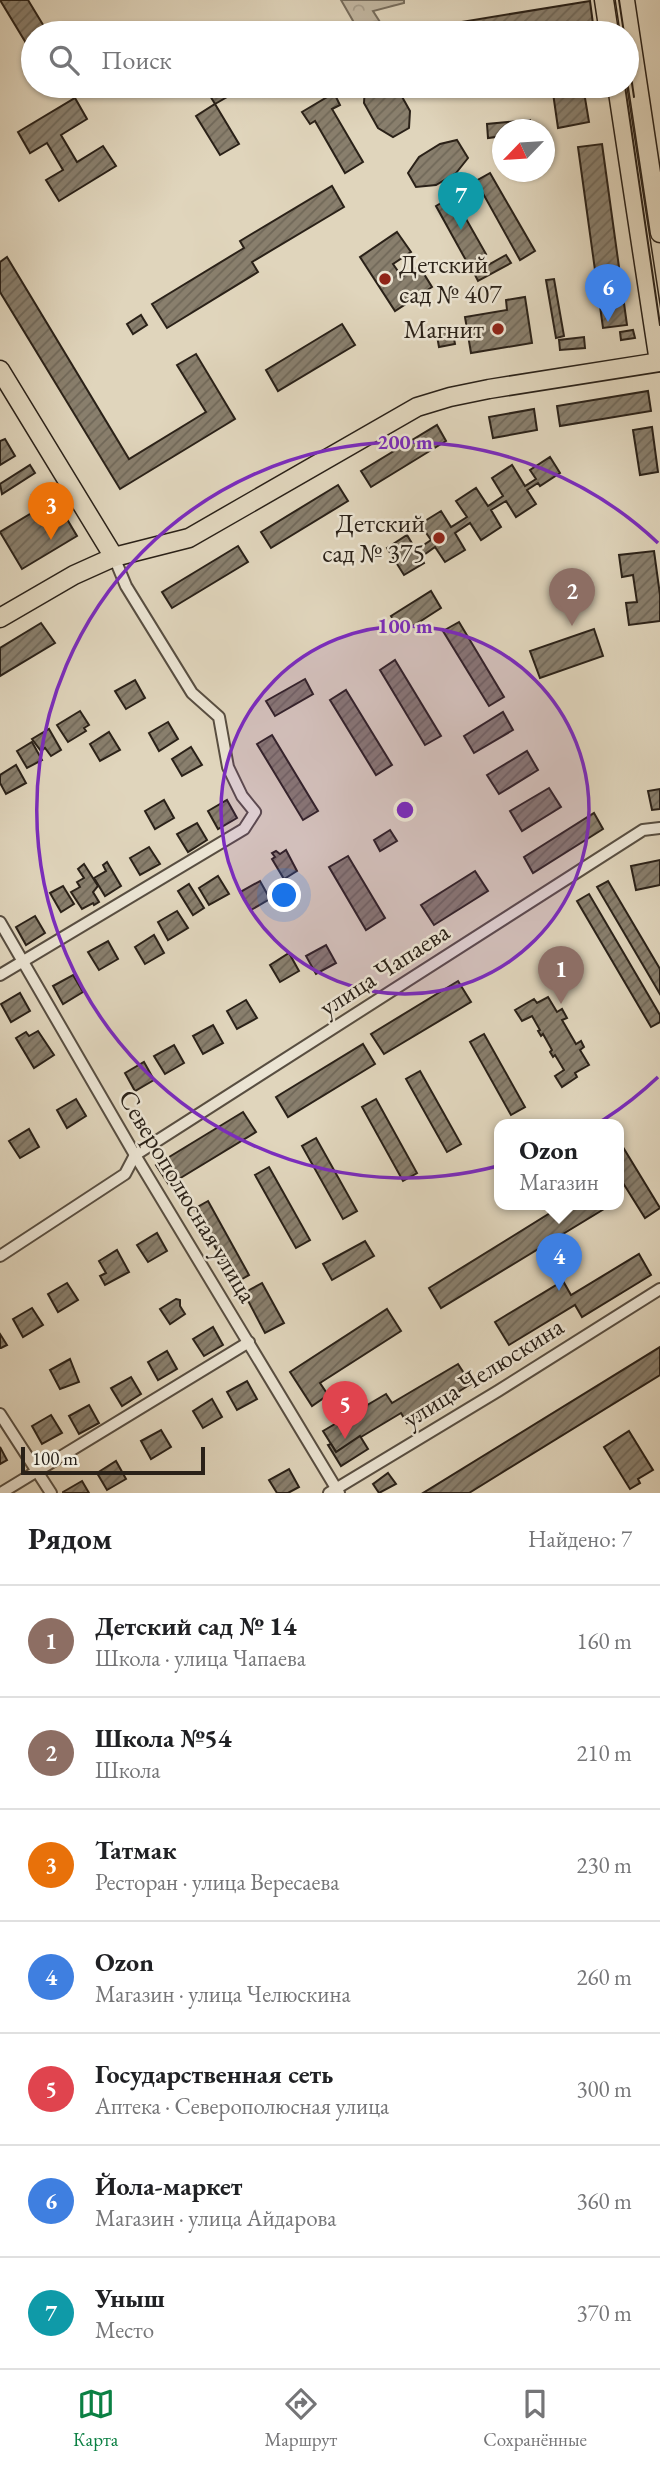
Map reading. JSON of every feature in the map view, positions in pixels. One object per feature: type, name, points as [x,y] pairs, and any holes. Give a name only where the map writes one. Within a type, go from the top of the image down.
[{"type":"main road","points":[[604,0],[607,21]]},
{"type":"main road","points":[[625,0],[628,21]]},
{"type":"main road","points":[[639,93],[660,233]]},
{"type":"main road","points":[[0,618],[74,575],[114,557],[189,538],[417,407],[489,389],[660,362],[619,98]]},
{"type":"main road","points":[[0,370],[114,557]]},
{"type":"street","points":[[0,975],[244,829],[255,812],[242,796],[228,767],[219,717],[192,693],[126,586],[114,557]]},
{"type":"street","name":"улица Чапаева","points":[[0,1256],[125,1174],[135,1156],[643,830],[660,828]]},
{"type":"street","name":"Северополюсная улица","points":[[0,922],[135,1156],[249,1342],[335,1492]]},
{"type":"street","name":"улица Челюскина","points":[[335,1492],[660,1289]]},
{"type":"street","points":[[1,1493],[249,1342]]},
{"type":"street","points":[[0,1415],[51,1493]]},
{"type":"green space","points":[[341,0],[404,0],[404,3],[373,11],[379,21],[353,21]]},
{"type":"building","points":[[0,0],[28,0],[41,21],[21,21],[21,35]]},
{"type":"building","points":[[590,1],[593,21],[468,21]]},
{"type":"building","points":[[75,98],[87,119],[61,135],[77,162],[103,146],[116,166],[59,201],[46,180],[63,170],[47,143],[30,153],[18,132]]},
{"type":"building","points":[[211,98],[225,98],[215,104]]},
{"type":"building","points":[[326,98],[336,98],[340,105],[332,109],[363,162],[345,173],[315,121],[310,124],[302,112]]},
{"type":"building","points":[[364,98],[403,98],[410,111],[409,128],[393,137],[378,128],[364,103]]},
{"type":"building","points":[[554,98],[585,98],[589,122],[558,128]]},
{"type":"building","points":[[215,104],[239,144],[220,155],[196,116]]},
{"type":"building","points":[[487,124],[492,124],[492,137],[488,138]]},
{"type":"building","points":[[457,140],[468,158],[456,173],[436,185],[416,187],[408,173],[419,157],[440,144]]},
{"type":"building","points":[[602,144],[627,325],[603,328],[578,147]]},
{"type":"building","points":[[490,173],[492,182],[495,182],[535,251],[520,260],[476,181]]},
{"type":"building","points":[[332,186],[344,207],[252,262],[258,272],[167,328],[152,304],[244,248],[240,241]]},
{"type":"building","points":[[453,196],[486,254],[468,264],[436,206]]},
{"type":"building","points":[[397,232],[411,252],[393,264],[402,277],[419,266],[432,287],[395,311],[360,257]]},
{"type":"building","points":[[506,255],[511,263],[478,281],[474,273]]},
{"type":"building","points":[[7,257],[129,459],[206,412],[177,365],[196,354],[235,419],[120,489],[0,292],[0,262]]},
{"type":"building","points":[[554,279],[564,336],[556,338],[546,280]]},
{"type":"building","points":[[525,297],[532,343],[471,353],[465,317],[507,310],[506,300]]},
{"type":"building","points":[[141,315],[147,325],[133,334],[127,324]]},
{"type":"building","points":[[342,324],[355,345],[278,391],[266,370]]},
{"type":"building","points":[[452,328],[455,344],[439,347],[436,330]]},
{"type":"building","points":[[633,330],[635,338],[621,340],[620,332]]},
{"type":"building","points":[[584,337],[585,348],[560,350],[559,340]]},
{"type":"building","points":[[648,391],[651,411],[560,426],[557,406]]},
{"type":"building","points":[[534,409],[537,430],[493,438],[489,417]]},
{"type":"building","points":[[437,425],[446,441],[371,487],[361,471]]},
{"type":"building","points":[[652,427],[658,472],[640,475],[633,430]]},
{"type":"building","points":[[5,439],[15,456],[0,465],[0,441]]},
{"type":"building","points":[[550,457],[560,473],[540,486],[538,483],[527,490],[536,504],[516,517],[506,501],[491,510],[501,527],[481,540],[470,523],[455,533],[465,550],[445,562],[435,547],[421,557],[424,563],[404,575],[387,548],[407,535],[416,550],[431,540],[420,524],[441,511],[451,527],[467,517],[456,501],[476,488],[488,506],[503,496],[492,478],[512,465],[525,486],[536,479],[530,470]]},
{"type":"building","points":[[30,465],[35,473],[2,494],[0,484]]},
{"type":"building","points":[[338,485],[348,501],[271,548],[261,532]]},
{"type":"building","points":[[44,487],[50,496],[38,504],[32,495]]},
{"type":"building","points":[[55,499],[77,536],[22,569],[0,532]]},
{"type":"building","points":[[238,546],[248,562],[172,608],[162,592]]},
{"type":"building","points":[[654,551],[660,595],[660,621],[629,625],[626,603],[637,602],[633,575],[622,577],[619,555]]},
{"type":"building","points":[[431,591],[441,608],[402,633],[391,616]]},
{"type":"building","points":[[459,622],[504,697],[489,706],[443,631]]},
{"type":"building","points":[[41,623],[55,643],[0,676],[0,648]]},
{"type":"building","points":[[594,629],[603,656],[540,678],[530,651]]},
{"type":"building","points":[[395,660],[441,736],[425,745],[380,670]]},
{"type":"building","points":[[305,679],[313,694],[275,716],[266,701]]},
{"type":"building","points":[[135,680],[145,698],[126,709],[115,691]]},
{"type":"building","points":[[346,690],[392,765],[376,775],[330,700]]},
{"type":"building","points":[[80,711],[89,725],[84,728],[86,731],[68,742],[57,725]]},
{"type":"building","points":[[503,712],[513,730],[474,753],[464,736]]},
{"type":"building","points":[[168,722],[178,739],[159,751],[149,733]]},
{"type":"building","points":[[49,729],[61,750],[51,756],[45,748],[41,751],[32,739]]},
{"type":"building","points":[[109,732],[120,750],[100,761],[90,744]]},
{"type":"building","points":[[272,735],[318,811],[303,820],[257,744]]},
{"type":"building","points":[[32,742],[42,760],[27,768],[17,751]]},
{"type":"building","points":[[191,747],[202,765],[182,776],[172,759]]},
{"type":"building","points":[[527,751],[538,770],[499,794],[487,775]]},
{"type":"building","points":[[16,765],[26,783],[6,794],[0,783],[0,775]]},
{"type":"building","points":[[549,788],[561,807],[522,831],[510,811]]},
{"type":"building","points":[[660,789],[660,809],[652,810],[648,791]]},
{"type":"building","points":[[164,800],[174,818],[155,829],[145,811]]},
{"type":"building","points":[[227,800],[237,818],[218,829],[208,811]]},
{"type":"building","points":[[594,813],[603,829],[533,873],[524,857]]},
{"type":"building","points":[[197,823],[207,840],[188,852],[177,834]]},
{"type":"building","points":[[390,830],[397,841],[380,851],[374,840]]},
{"type":"building","points":[[149,847],[160,864],[140,875],[130,858]]},
{"type":"building","points":[[286,850],[297,871],[284,879],[272,859],[275,857],[272,853],[276,851],[280,854]]},
{"type":"building","points":[[348,856],[385,918],[366,930],[329,867]]},
{"type":"building","points":[[660,860],[660,885],[636,890],[631,866]]},
{"type":"building","points":[[107,862],[121,886],[105,896],[94,878],[106,871],[103,865]]},
{"type":"building","points":[[84,864],[98,886],[93,892],[99,902],[82,909],[71,892],[80,887],[77,882],[84,878],[78,869]]},
{"type":"building","points":[[475,871],[488,891],[434,925],[421,905]]},
{"type":"building","points":[[218,876],[229,894],[209,905],[199,888]]},
{"type":"building","points":[[260,881],[270,899],[251,910],[240,892]]},
{"type":"building","points":[[608,881],[660,969],[660,994],[597,887]]},
{"type":"building","points":[[189,884],[204,908],[193,915],[178,891]]},
{"type":"building","points":[[63,886],[74,904],[61,912],[50,893]]},
{"type":"building","points":[[589,894],[660,1015],[660,1022],[651,1027],[577,901]]},
{"type":"building","points":[[177,911],[188,928],[168,940],[158,922]]},
{"type":"building","points":[[35,916],[45,933],[26,945],[16,927]]},
{"type":"building","points":[[154,935],[164,953],[145,964],[135,947]]},
{"type":"building","points":[[108,941],[118,959],[99,970],[88,952]]},
{"type":"building","points":[[326,945],[336,963],[316,974],[306,956]]},
{"type":"building","points":[[289,953],[299,971],[280,982],[270,965]]},
{"type":"building","points":[[73,975],[83,992],[63,1004],[53,986]]},
{"type":"building","points":[[458,981],[471,1002],[384,1054],[371,1034]]},
{"type":"building","points":[[20,993],[30,1011],[11,1022],[1,1004]]},
{"type":"building","points":[[548,997],[557,1012],[562,1009],[567,1018],[562,1020],[576,1044],[581,1041],[584,1047],[580,1050],[589,1065],[575,1073],[577,1077],[562,1087],[555,1076],[564,1070],[555,1055],[553,1057],[550,1052],[552,1050],[543,1034],[541,1036],[532,1016],[522,1021],[515,1010],[534,999],[537,1003]]},
{"type":"building","points":[[246,1000],[257,1018],[237,1029],[227,1011]]},
{"type":"building","points":[[213,1025],[223,1043],[203,1054],[193,1036]]},
{"type":"building","points":[[38,1031],[54,1055],[34,1068],[16,1038],[26,1032],[29,1036]]},
{"type":"building","points":[[484,1034],[525,1107],[511,1115],[470,1042]]},
{"type":"building","points":[[363,1044],[375,1064],[288,1117],[276,1097]]},
{"type":"building","points":[[174,1045],[184,1063],[165,1074],[154,1056]]},
{"type":"building","points":[[144,1062],[154,1080],[135,1091],[125,1073]]},
{"type":"building","points":[[420,1071],[461,1144],[447,1152],[406,1079]]},
{"type":"building","points":[[76,1099],[86,1116],[67,1128],[57,1110]]},
{"type":"building","points":[[376,1099],[417,1173],[403,1181],[362,1107]]},
{"type":"building","points":[[243,1112],[256,1132],[169,1185],[156,1165]]},
{"type":"building","points":[[29,1129],[39,1147],[20,1158],[9,1141]]},
{"type":"building","points":[[316,1138],[357,1211],[343,1219],[302,1146]]},
{"type":"building","points":[[624,1149],[660,1208],[645,1218],[624,1185]]},
{"type":"building","points":[[269,1167],[310,1240],[296,1248],[255,1175]]},
{"type":"building","points":[[208,1201],[249,1275],[235,1283],[194,1209]]},
{"type":"building","points":[[555,1210],[602,1210],[441,1308],[429,1288]]},
{"type":"building","points":[[157,1233],[167,1251],[148,1262],[137,1245]]},
{"type":"building","points":[[365,1241],[374,1256],[332,1280],[323,1264]]},
{"type":"building","points":[[117,1250],[129,1272],[105,1285],[100,1276],[106,1273],[99,1261]]},
{"type":"building","points":[[639,1254],[651,1275],[582,1317],[575,1305],[509,1345],[495,1322],[563,1281],[571,1295]]},
{"type":"building","points":[[67,1283],[78,1300],[58,1312],[48,1294]]},
{"type":"building","points":[[262,1283],[284,1323],[265,1333],[244,1293]]},
{"type":"building","points":[[176,1299],[180,1300],[185,1314],[170,1324],[160,1309]]},
{"type":"building","points":[[32,1308],[43,1325],[23,1337],[13,1319]]},
{"type":"building","points":[[387,1309],[401,1331],[320,1383],[328,1395],[312,1406],[290,1372]]},
{"type":"building","points":[[213,1327],[223,1345],[204,1356],[193,1339]]},
{"type":"building","points":[[0,1334],[7,1345],[1,1348],[0,1348]]},
{"type":"building","points":[[660,1347],[660,1375],[469,1493],[423,1493]]},
{"type":"building","points":[[167,1351],[177,1369],[158,1380],[148,1362]]},
{"type":"building","points":[[70,1359],[79,1382],[60,1389],[50,1370]]},
{"type":"building","points":[[458,1364],[471,1384],[407,1423],[401,1413],[336,1452],[323,1431],[386,1394],[392,1403]]},
{"type":"building","points":[[131,1377],[141,1394],[122,1406],[111,1388]]},
{"type":"building","points":[[247,1381],[257,1399],[237,1410],[227,1392]]},
{"type":"building","points":[[212,1399],[222,1417],[203,1428],[193,1411]]},
{"type":"building","points":[[89,1405],[99,1423],[79,1434],[69,1416]]},
{"type":"building","points":[[51,1415],[62,1433],[42,1444],[32,1426]]},
{"type":"building","points":[[161,1430],[171,1447],[151,1459],[141,1441]]},
{"type":"building","points":[[629,1431],[653,1470],[638,1479],[640,1483],[630,1489],[604,1447]]},
{"type":"building","points":[[360,1436],[368,1449],[341,1466],[328,1445],[331,1444],[336,1452]]},
{"type":"building","points":[[0,1447],[7,1460],[0,1464]]},
{"type":"building","points":[[116,1461],[126,1479],[107,1490],[97,1473]]},
{"type":"building","points":[[289,1469],[299,1487],[288,1493],[277,1493],[269,1480]]},
{"type":"building","points":[[388,1473],[396,1484],[379,1493],[373,1484]]},
{"type":"building","points":[[82,1481],[89,1493],[63,1493],[63,1492]]},
{"type":"tram line","points":[[619,0],[622,21]]},
{"type":"tram line","points":[[627,98],[660,325]]},
{"type":"place","name":"Уныш","points":[[461,230]]},
{"type":"place","name":"Детский сад № 407","points":[[385,279]]},
{"type":"place","name":"Йола-маркет","points":[[608,322]]},
{"type":"place","name":"Магнит","points":[[498,329]]},
{"type":"place","name":"Детский сад № 375","points":[[439,538]]},
{"type":"place","name":"Татмак","points":[[51,540]]},
{"type":"place","name":"Школа №54","points":[[572,626]]},
{"type":"place","name":"Детский сад № 14","points":[[561,1004]]},
{"type":"place","name":"Ozon","points":[[559,1291]]},
{"type":"place","name":"Государственная сеть","points":[[345,1439]]}]
